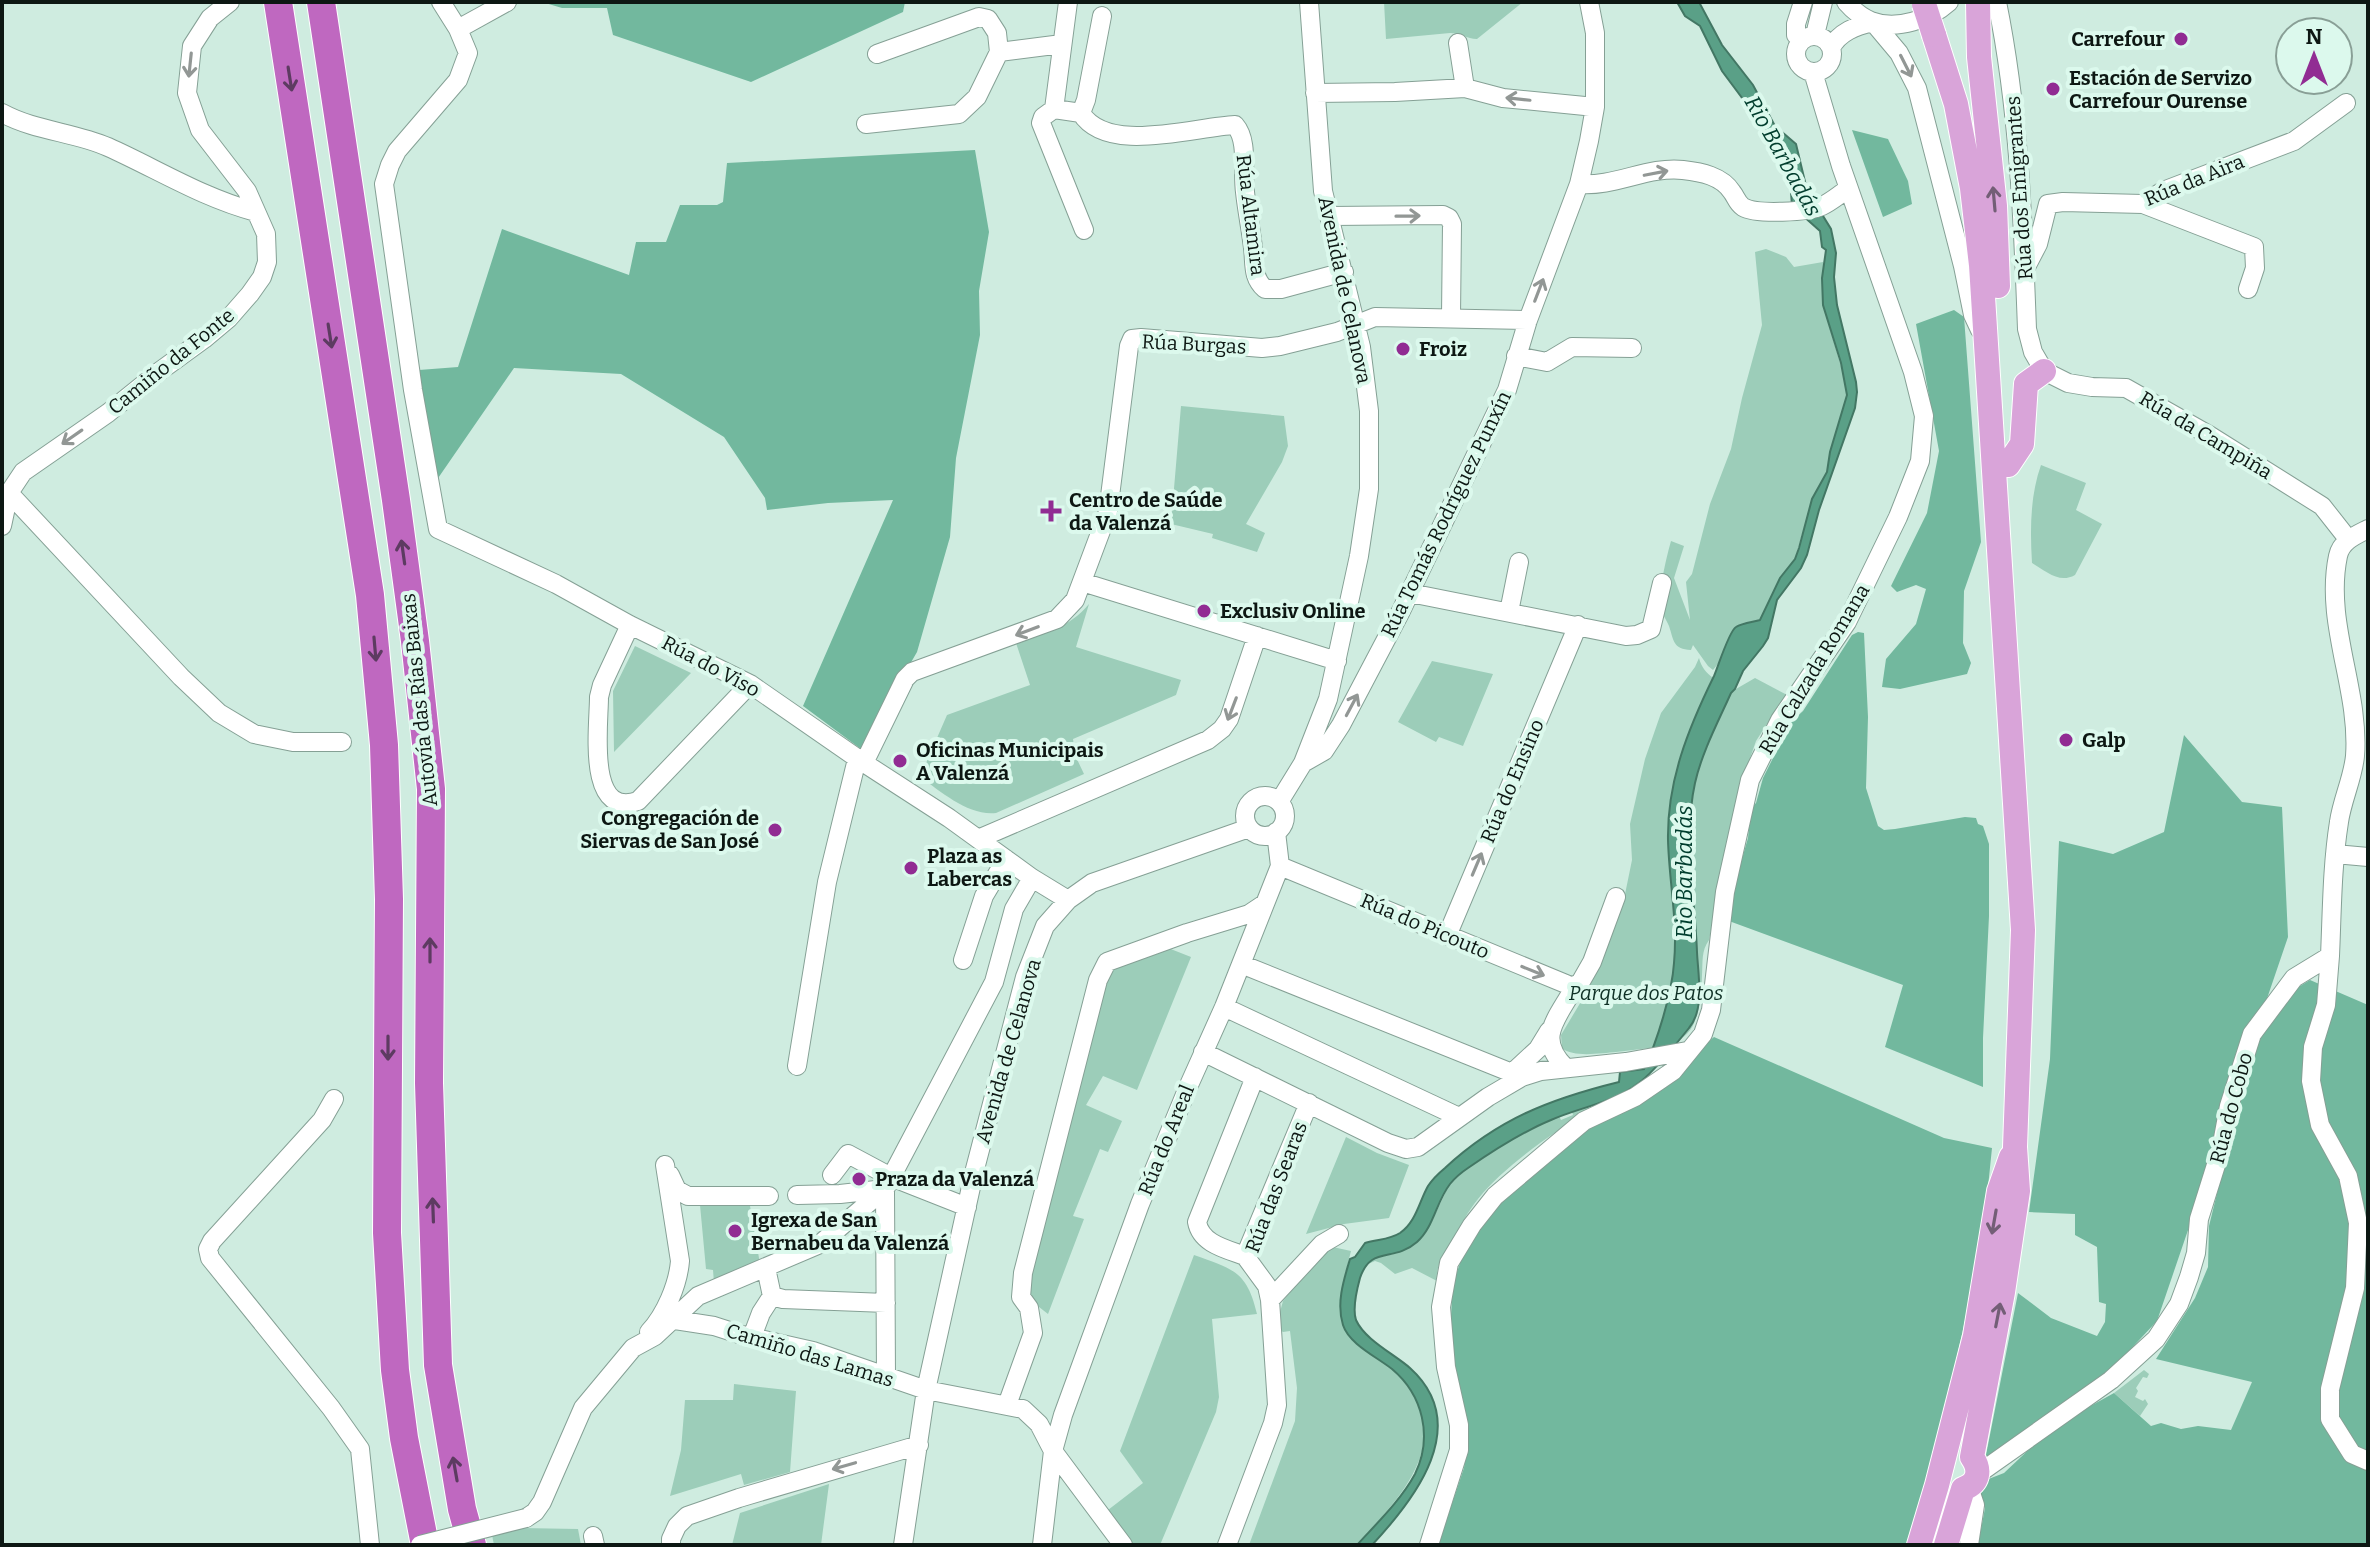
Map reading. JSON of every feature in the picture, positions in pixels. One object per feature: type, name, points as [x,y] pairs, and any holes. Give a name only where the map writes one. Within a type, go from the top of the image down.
[{"type":"highway","name":"Autovía das Rías Baixas","points":[[278,2],[370,595],[384,745],[389,899],[387,1233],[395,1370],[422,1545]]},
{"type":"highway","name":"Autovía das Rías Baixas","points":[[321,2],[396,500],[429,774],[429,1083],[438,1365],[462,1509],[472,1545]]},
{"type":"main road","points":[[1978,2],[1979,57],[1995,206],[2008,465]]},
{"type":"main road","points":[[1923,3],[1956,104],[1972,188],[1981,265],[2023,930],[2015,1147],[2018,1191],[2003,1292],[1983,1392],[1936,1545]]},
{"type":"main road","points":[[1997,499],[2008,465],[2022,444],[2026,384],[2044,371]]},
{"type":"main road","points":[[1927,1545],[1957,1483],[1973,1374],[1975,1336],[1999,1191],[2015,1147]]},
{"type":"main road","points":[[1919,1545],[1957,1483]]},
{"type":"main road","points":[[1946,1545],[1963,1489],[1957,1483]]},
{"type":"street","name":"Camiño da Fonte","points":[[2,526],[9,493],[23,472],[108,413],[204,339],[229,318],[262,277],[267,262],[266,234],[247,191],[200,130],[187,93],[192,46],[210,18],[230,2]]},
{"type":"street","points":[[441,2],[458,29],[507,2]]},
{"type":"street","points":[[1068,2],[1054,109],[1043,117],[1041,123],[1084,230]]},
{"type":"street","name":"Avenida de Celanova","points":[[1279,802],[1303,763],[1318,729],[1337,661],[1359,556],[1369,489],[1369,411],[1356,324],[1323,191],[1309,2]]},
{"type":"street","name":"Rúa Tomás Rodríguez Punxín","points":[[1303,763],[1324,751],[1332,742],[1410,593],[1507,390],[1528,320],[1579,184],[1595,107],[1595,33],[1589,2]]},
{"type":"street","points":[[1803,2],[1796,35],[1808,38],[1828,42],[1831,48],[1832,55],[1826,68],[1813,72],[1806,70],[1796,60],[1795,53],[1808,38],[1823,2]]},
{"type":"street","points":[[1846,2],[1873,22],[1886,24],[1920,20],[1949,2]]},
{"type":"street","name":"Rúa dos Emigrantes","points":[[1997,2],[2012,95],[2027,329],[2033,352],[2044,371]]},
{"type":"street","points":[[1081,113],[1102,16]]},
{"type":"street","points":[[866,124],[959,114],[977,97],[999,52],[997,33],[988,19],[979,17],[877,54]]},
{"type":"street","points":[[1831,48],[1850,29],[1873,22]]},
{"type":"street","points":[[1873,22],[1899,53],[1917,88],[1973,315],[1987,345]]},
{"type":"street","name":"Rúa do Viso","points":[[458,29],[468,53],[458,80],[397,151],[384,184],[413,390],[438,529],[556,584],[630,625],[750,684],[1068,900]]},
{"type":"street","points":[[1458,43],[1465,88]]},
{"type":"street","points":[[999,52],[1062,44]]},
{"type":"street","name":"Rúa Calzada Romana","points":[[1429,1545],[1459,1450],[1459,1425],[1446,1367],[1441,1307],[1449,1263],[1472,1225],[1495,1196],[1584,1121],[1635,1097],[1673,1071],[1703,1034],[1711,1010],[1725,892],[1750,780],[1780,720],[1847,622],[1898,517],[1920,461],[1924,416],[1913,372],[1848,189],[1813,72]]},
{"type":"street","points":[[1315,93],[1465,88],[1503,98],[1595,107]]},
{"type":"street","name":"Rúa da Aira","points":[[2025,269],[2038,244],[2048,204],[2143,204],[2163,191],[2294,141],[2346,103]]},
{"type":"street","name":"Rúa Altamira","points":[[1054,109],[1081,113],[1098,130],[1121,137],[1235,125],[1241,137],[1255,278],[1259,284],[1265,289],[1281,289],[1344,272]]},
{"type":"street","points":[[2,113],[37,127],[105,146],[212,198],[256,212]]},
{"type":"street","points":[[1579,184],[1606,184],[1663,170],[1681,170],[1725,182],[1743,207],[1780,211],[1821,207],[1848,189]]},
{"type":"street","points":[[2143,204],[2254,247],[2255,268],[2248,289]]},
{"type":"street","points":[[1330,216],[1443,215],[1449,218],[1452,224],[1451,317]]},
{"type":"street","points":[[1356,324],[1375,317],[1528,320]]},
{"type":"street","name":"Rúa Burgas","points":[[1082,582],[1108,512],[1132,339],[1262,348],[1337,332],[1356,324]]},
{"type":"street","points":[[1516,356],[1547,362],[1572,347],[1632,348]]},
{"type":"street","name":"Rúa da Campiña","points":[[2044,371],[2068,383],[2126,388],[2209,435],[2322,506],[2348,539]]},
{"type":"street","points":[[9,493],[181,677],[219,713],[254,734],[293,742],[342,742]]},
{"type":"street","points":[[2368,529],[2348,539],[2338,552],[2334,590],[2354,715],[2355,758],[2339,818],[2326,1005],[2313,1047],[2311,1081],[2320,1125],[2348,1176],[2358,1223],[2355,1288],[2330,1389],[2330,1419],[2352,1454],[2368,1461]]},
{"type":"street","points":[[1509,612],[1519,562]]},
{"type":"street","points":[[797,1066],[827,882],[861,761],[905,679],[912,672],[1057,619],[1075,600],[1082,582],[1337,661]]},
{"type":"street","points":[[1410,593],[1626,636],[1651,629],[1662,583]]},
{"type":"street","points":[[630,625],[599,697],[600,778],[605,791],[615,801],[628,805],[638,801],[750,684]]},
{"type":"street","name":"Rúa do Ensino","points":[[1447,936],[1578,625]]},
{"type":"street","points":[[978,839],[1208,740],[1229,719],[1257,636]]},
{"type":"street","points":[[1261,796],[1279,802],[1284,818],[1276,832],[1265,836],[1249,828],[1245,815],[1249,803],[1261,796]]},
{"type":"street","name":"Avenida de Celanova","points":[[903,1545],[926,1390],[967,1207],[1025,977],[1045,926],[1068,900],[1092,883],[1249,828]]},
{"type":"street","name":"Rúa do Areal","points":[[1042,1545],[1053,1451],[1067,1403],[1140,1204],[1280,866],[1276,832]]},
{"type":"street","points":[[2335,854],[2368,857]]},
{"type":"street","points":[[963,960],[984,896],[1006,859]]},
{"type":"street","name":"Rúa do Picouto","points":[[1280,866],[1570,987]]},
{"type":"street","points":[[633,1348],[655,1336],[698,1296],[820,1244],[888,1183],[994,982],[1014,909],[1032,878]]},
{"type":"street","points":[[1203,1052],[1388,1143],[1406,1149],[1418,1147],[1517,1075],[1538,1049],[1571,993],[1570,987],[1580,983],[1592,962],[1616,897]]},
{"type":"street","points":[[1123,1545],[1053,1451],[1039,1424],[1023,1409],[1007,1405],[1033,1333],[1029,1308],[1021,1297],[1023,1273],[1098,980],[1107,962],[1249,914],[1264,904]]},
{"type":"street","name":"Rúa do Cobo","points":[[1957,1483],[2044,1429],[2111,1380],[2142,1353],[2164,1327],[2179,1304],[2193,1265],[2199,1219],[2252,1034],[2294,978],[2330,956]]},
{"type":"street","points":[[1241,964],[1517,1075],[1687,1051]]},
{"type":"street","points":[[1224,1007],[1459,1117]]},
{"type":"street","points":[[1549,1031],[1555,1057],[1565,1067]]},
{"type":"street","points":[[1245,1256],[1203,1237],[1197,1222],[1255,1077]]},
{"type":"street","points":[[334,1099],[322,1120],[208,1249],[210,1258],[331,1408],[360,1449],[370,1545]]},
{"type":"street","name":"Rúa das Searas","points":[[1227,1545],[1277,1405],[1267,1286],[1245,1256],[1309,1103]]},
{"type":"street","points":[[832,1175],[848,1154],[888,1183],[967,1207]]},
{"type":"street","points":[[422,1545],[526,1518],[535,1512],[583,1408],[659,1321],[679,1272],[680,1261],[665,1165],[677,1190],[688,1196],[769,1196]]},
{"type":"street","points":[[797,1195],[888,1183]]},
{"type":"street","points":[[886,1377],[888,1183]]},
{"type":"street","points":[[1270,1300],[1322,1244],[1339,1234]]},
{"type":"street","points":[[752,1337],[761,1313],[772,1296],[766,1268]]},
{"type":"street","points":[[772,1296],[799,1301],[886,1303]]},
{"type":"street","name":"Camiño das Lamas","points":[[675,1320],[714,1326],[813,1351],[926,1390],[1007,1405]]},
{"type":"street","points":[[671,1545],[677,1526],[687,1516],[919,1445]]},
{"type":"street","points":[[1957,1483],[1975,1505],[1969,1545]]},
{"type":"street","points":[[1046,1513],[1055,1496],[1065,1490],[1076,1489],[1088,1499]]},
{"type":"green space","points":[[1384,2],[1523,2],[1477,39],[1450,33],[1386,39]]},
{"type":"green space","points":[[1766,249],[1786,257],[1794,267],[1823,262],[1823,305],[1847,395],[1827,472],[1795,559],[1780,578],[1762,618],[1753,622],[1725,648],[1722,659],[1713,670],[1693,645],[1691,650],[1675,643],[1661,609],[1661,589],[1671,541],[1684,546],[1674,578],[1690,620],[1686,582],[1692,574],[1710,504],[1731,449],[1762,325],[1755,252]]},
{"type":"green space","points":[[1181,406],[1284,416],[1288,446],[1246,524],[1265,533],[1257,552],[1212,538],[1213,534],[1171,524]]},
{"type":"green space","points":[[2041,465],[2086,483],[2076,510],[2102,524],[2075,575],[2069,577],[2053,575],[2032,563],[2032,513]]},
{"type":"green space","points":[[1089,604],[1076,647],[1181,680],[1176,695],[1073,739],[1075,755],[1084,774],[996,813],[965,807],[920,777],[947,715],[1030,685],[1016,643],[1065,624]]},
{"type":"green space","points":[[635,646],[691,673],[614,752],[613,691]]},
{"type":"green space","name":"Parque dos Patos","points":[[1699,658],[1708,674],[1736,689],[1755,678],[1791,697],[1779,712],[1774,713],[1756,741],[1739,790],[1704,952],[1696,1017],[1691,1029],[1682,1038],[1656,1047],[1596,1054],[1567,1051],[1562,1048],[1561,1035],[1588,990],[1623,904],[1632,860],[1630,824],[1645,759],[1661,713]]},
{"type":"green space","points":[[1432,661],[1493,674],[1463,746],[1439,737],[1436,742],[1398,722]]},
{"type":"green space","points":[[1158,944],[1191,957],[1137,1090],[1103,1076],[1086,1105],[1122,1121],[1108,1152],[1100,1149],[1073,1216],[1084,1219],[1048,1314],[1025,1296],[1107,963]]},
{"type":"green space","points":[[1589,1107],[1590,1110],[1530,1150],[1489,1187],[1471,1209],[1443,1255],[1437,1281],[1412,1268],[1395,1274],[1375,1261],[1366,1265],[1372,1258],[1394,1254],[1430,1225],[1449,1185],[1465,1170],[1515,1137],[1559,1116],[1561,1120],[1573,1115],[1572,1112]]},
{"type":"green space","points":[[1346,1137],[1409,1165],[1389,1218],[1344,1224],[1306,1234]]},
{"type":"green space","points":[[749,1200],[760,1264],[714,1283],[713,1270],[706,1269],[700,1205]]},
{"type":"green space","points":[[1328,1246],[1351,1251],[1343,1283],[1347,1333],[1408,1385],[1420,1408],[1424,1430],[1422,1451],[1402,1491],[1357,1545],[1249,1545],[1295,1421],[1297,1388],[1290,1331],[1279,1329],[1280,1312],[1283,1301]]},
{"type":"green space","points":[[1194,1255],[1228,1268],[1243,1280],[1257,1314],[1212,1319],[1219,1397],[1216,1412],[1160,1545],[1134,1545],[1108,1510],[1143,1483],[1120,1451]]},
{"type":"green space","points":[[2144,1370],[2149,1374],[2136,1388],[2135,1397],[2145,1399],[2148,1404],[2140,1416],[2114,1393]]},
{"type":"green space","points":[[734,1384],[796,1391],[790,1472],[744,1485],[741,1474],[670,1496],[681,1450],[685,1400],[733,1400]]},
{"type":"green space","points":[[829,1484],[821,1545],[732,1545],[740,1513]]},
{"type":"green space","points":[[521,1528],[578,1529],[581,1545],[494,1545],[492,1535]]},
{"type":"shaded area","points":[[542,2],[905,2],[903,12],[751,82],[613,35],[607,8],[562,8]]},
{"type":"shaded area","points":[[1852,130],[1888,139],[1908,181],[1912,204],[1883,217]]},
{"type":"shaded area","points":[[975,150],[989,232],[979,291],[980,335],[956,458],[950,537],[917,652],[861,749],[803,706],[893,500],[767,510],[765,498],[724,437],[621,374],[514,368],[434,484],[419,370],[458,367],[502,229],[629,275],[636,242],[666,242],[680,205],[717,205],[723,202],[727,163]]},
{"type":"shaded area","points":[[1954,310],[1964,317],[1981,542],[1964,591],[1963,643],[1971,663],[1967,674],[1900,689],[1882,687],[1886,659],[1916,624],[1926,589],[1916,585],[1897,592],[1891,586],[1927,513],[1939,451],[1916,324]]},
{"type":"shaded area","points":[[1864,633],[1868,717],[1866,788],[1878,826],[1884,830],[1965,817],[1976,818],[1978,824],[1983,826],[1989,844],[1983,1087],[1885,1047],[1903,985],[1729,921],[1735,883],[1748,838],[1751,808],[1756,803],[1763,778],[1791,722],[1803,711],[1852,635]]},
{"type":"shaded area","points":[[2184,735],[2242,802],[2282,807],[2288,937],[2157,1321],[2112,1369],[1985,1460],[2018,1293],[2051,1318],[2097,1336],[2105,1322],[2106,1304],[2099,1302],[2097,1247],[2075,1235],[2075,1214],[2029,1212],[2050,1059],[2059,841],[2113,854],[2164,832]]},
{"type":"shaded area","points":[[2310,980],[2368,1005],[2368,1545],[1978,1545],[1985,1508],[1976,1489],[1986,1480],[2004,1473],[2037,1442],[2078,1413],[2114,1393],[2151,1426],[2161,1423],[2181,1429],[2198,1426],[2231,1430],[2252,1382],[2156,1359],[2195,1298],[2208,1267],[2209,1226],[2241,1096],[2262,1030],[2292,991]]},
{"type":"shaded area","points":[[1714,1037],[1944,1138],[1992,1148],[1969,1299],[1910,1545],[1438,1545],[1464,1468],[1466,1452],[1465,1415],[1453,1354],[1451,1316],[1453,1283],[1468,1241],[1499,1200],[1531,1173],[1602,1118],[1666,1087],[1685,1071],[1693,1055]]},
{"type":"water","name":"Rio Barbadás","points":[[1677,2],[1699,2],[1722,45],[1753,85],[1775,126],[1796,144],[1807,190],[1831,229],[1836,253],[1834,277],[1837,305],[1856,382],[1855,408],[1819,510],[1807,555],[1777,600],[1768,638],[1731,693],[1698,771],[1690,824],[1699,992],[1694,1020],[1662,1060],[1635,1086],[1529,1130],[1463,1171],[1445,1191],[1423,1236],[1400,1252],[1370,1261],[1360,1278],[1356,1293],[1356,1320],[1373,1340],[1410,1368],[1428,1390],[1437,1413],[1437,1437],[1431,1461],[1405,1506],[1372,1545],[1357,1545],[1396,1502],[1415,1474],[1424,1431],[1418,1404],[1403,1379],[1346,1332],[1341,1317],[1341,1300],[1350,1259],[1365,1243],[1400,1233],[1414,1218],[1432,1181],[1485,1136],[1548,1104],[1619,1082],[1620,1072],[1644,1069],[1663,1017],[1673,975],[1675,932],[1668,840],[1671,797],[1681,756],[1730,635],[1738,626],[1760,620],[1780,578],[1795,559],[1812,499],[1827,472],[1847,395],[1841,363],[1823,305],[1822,278],[1826,250],[1822,247],[1820,231],[1792,206],[1790,178],[1785,164],[1722,71],[1700,26],[1685,16]]},
{"type":"place","name":"Carrefour","points":[[2181,39]]},
{"type":"place","name":"Estación de Servizo Carrefour Ourense","points":[[2053,89]]},
{"type":"place","name":"Froiz","points":[[1403,349]]},
{"type":"place","name":"Centro de Saúde da Valenzá","points":[[1051,511]]},
{"type":"place","name":"Exclusiv Online","points":[[1204,611]]},
{"type":"place","name":"Galp","points":[[2066,740]]},
{"type":"place","name":"Oficinas Municipais A Valenzá","points":[[900,761]]},
{"type":"place","name":"Congregación de Siervas de San José","points":[[775,830]]},
{"type":"place","name":"Plaza as Labercas","points":[[911,868]]},
{"type":"place","name":"Praza da Valenzá","points":[[859,1179]]},
{"type":"place","name":"Igrexa de San Bernabeu da Valenzá","points":[[735,1231]]}]
